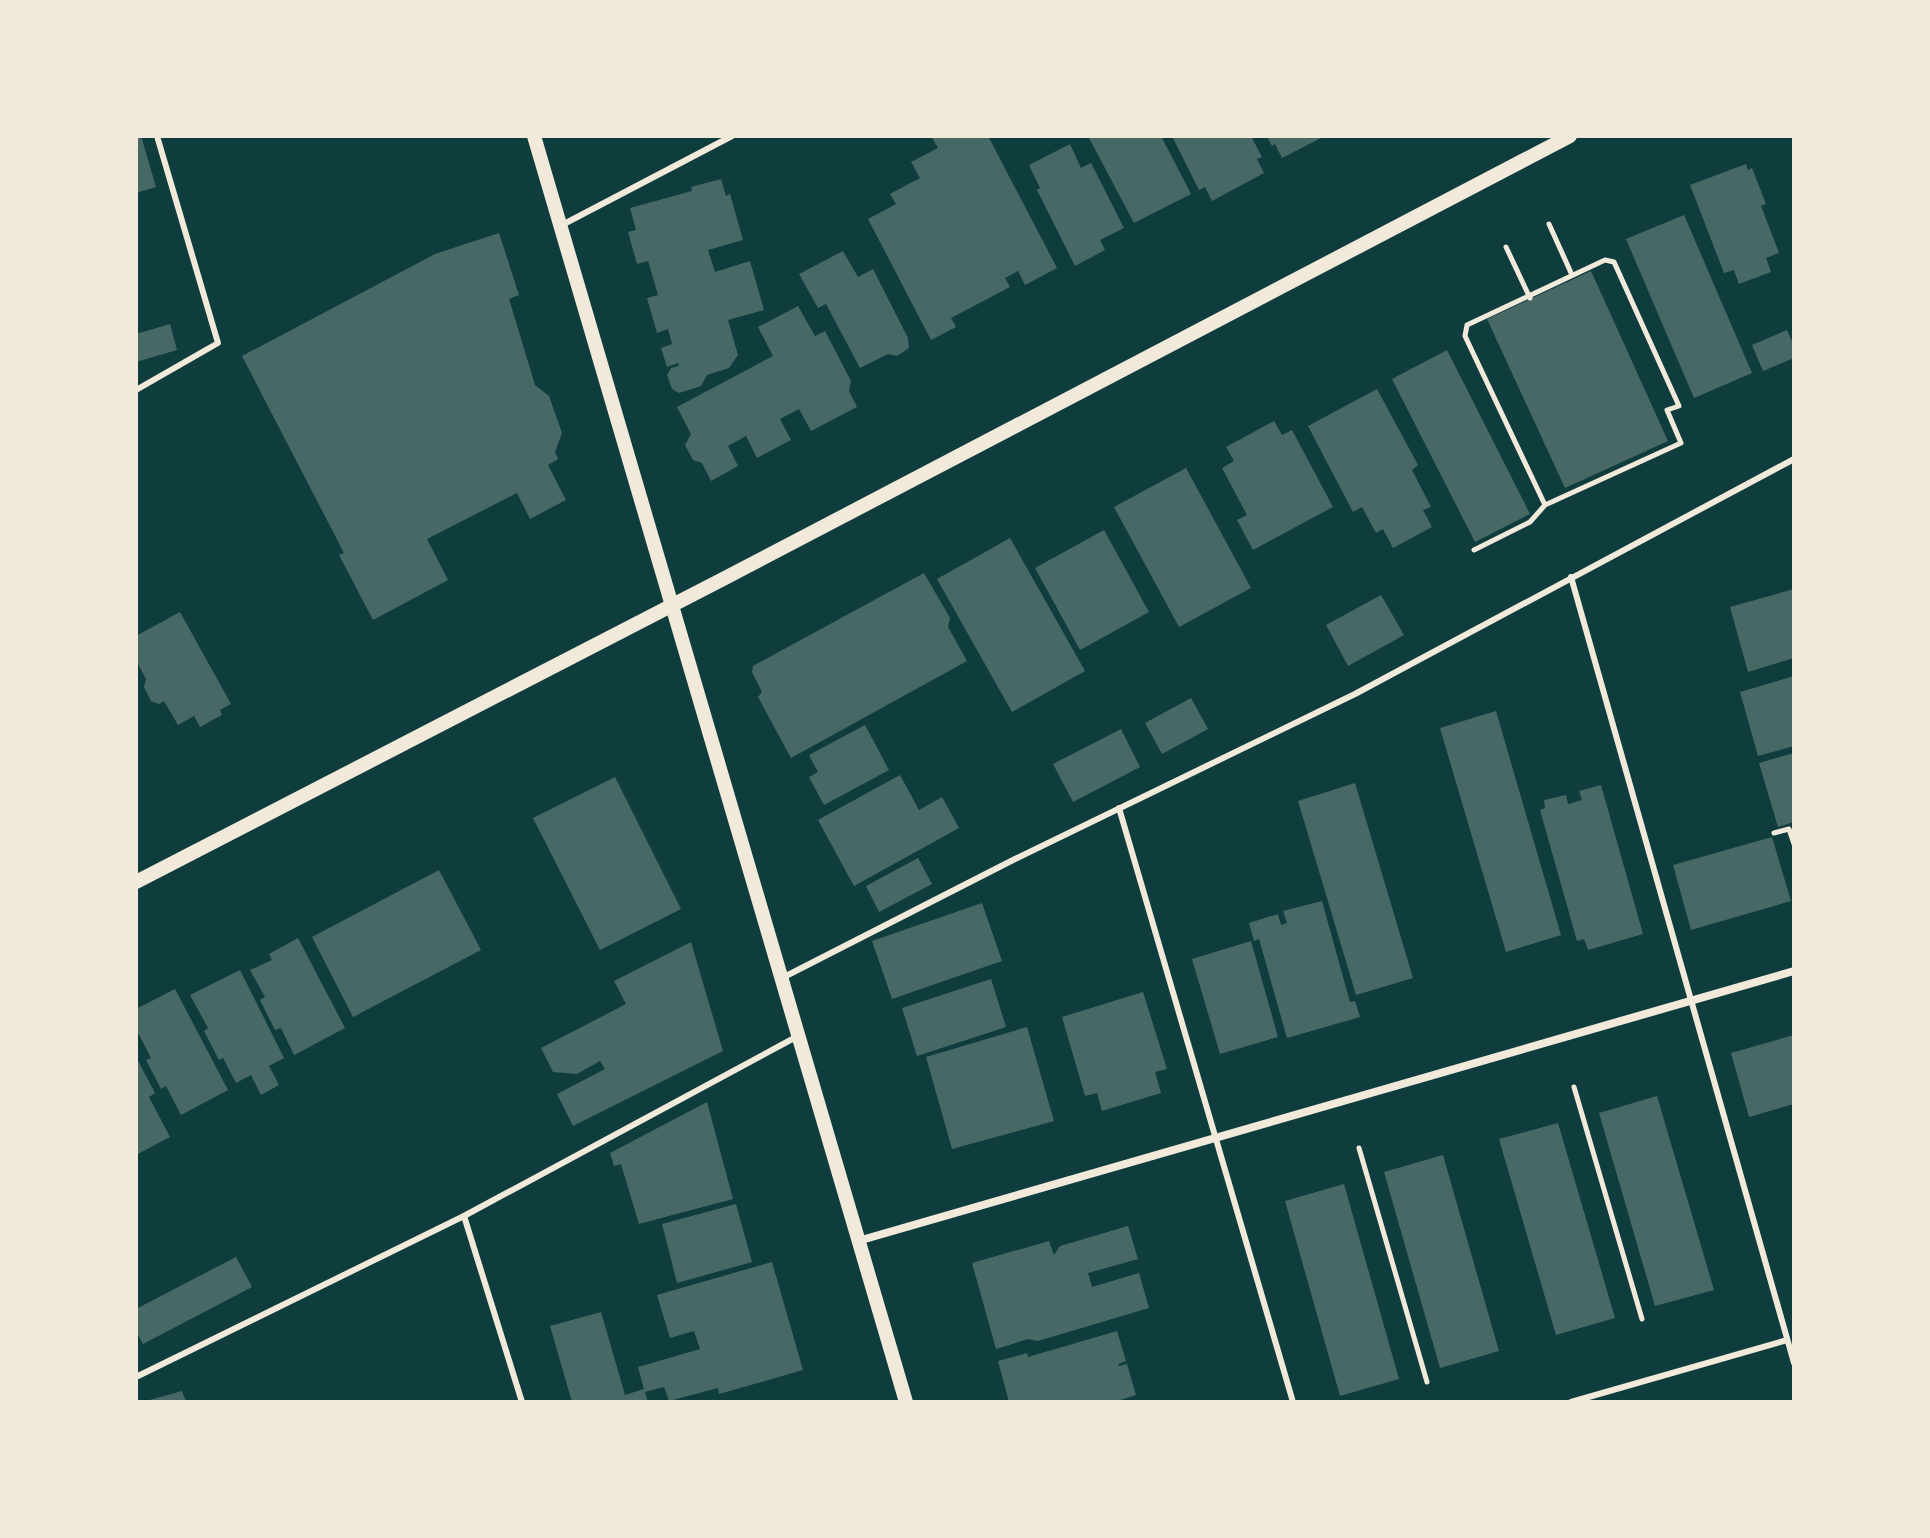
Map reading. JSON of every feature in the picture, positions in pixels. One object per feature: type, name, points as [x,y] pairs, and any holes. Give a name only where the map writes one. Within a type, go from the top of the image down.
[{"type":"street","points":[[534,136],[906,1402]]},
{"type":"street","points":[[136,882],[1570,136]]},
{"type":"street","points":[[858,1241],[1794,971]]},
{"type":"lane","points":[[136,390],[218,343],[157,136]]},
{"type":"lane","points":[[560,226],[732,136]]},
{"type":"lane","points":[[782,978],[1119,808],[1355,694],[1794,459]]},
{"type":"lane","points":[[1571,577],[1794,1363]]},
{"type":"lane","points":[[1119,808],[1293,1402]]},
{"type":"lane","points":[[136,1377],[464,1216],[798,1036]]},
{"type":"lane","points":[[464,1216],[522,1402]]},
{"type":"lane","points":[[1571,1402],[1787,1340]]},
{"type":"path","points":[[1549,224],[1572,275]]},
{"type":"path","points":[[1506,247],[1530,298]]},
{"type":"path","points":[[1474,550],[1530,522],[1545,505],[1681,443],[1667,410],[1679,406],[1614,262],[1605,260],[1530,298],[1467,325],[1465,336],[1545,505]]},
{"type":"path","points":[[1774,833],[1789,829],[1794,844]]},
{"type":"path","points":[[1574,1087],[1642,1319]]},
{"type":"path","points":[[1359,1148],[1427,1382]]},
{"type":"building","points":[[136,136],[141,136],[156,187],[136,193]]},
{"type":"building","points":[[931,136],[988,136],[1057,268],[1025,285],[1018,271],[1005,278],[1010,287],[951,318],[956,327],[931,340],[868,219],[896,204],[890,194],[920,178],[911,162],[938,148]]},
{"type":"building","points":[[1088,136],[1161,136],[1191,194],[1134,223]]},
{"type":"building","points":[[1172,136],[1251,136],[1262,157],[1257,159],[1264,173],[1212,201],[1205,187],[1199,190]]},
{"type":"building","points":[[1267,136],[1325,136],[1282,158]]},
{"type":"building","points":[[1070,144],[1081,168],[1091,163],[1124,228],[1100,240],[1105,250],[1075,266],[1037,190],[1040,188],[1029,165]]},
{"type":"building","points":[[1746,164],[1748,170],[1752,168],[1766,204],[1761,206],[1779,253],[1766,258],[1771,272],[1739,284],[1734,270],[1724,273],[1690,185]]},
{"type":"building","points":[[721,179],[726,196],[730,194],[743,240],[708,250],[715,272],[750,261],[764,310],[728,320],[738,355],[729,368],[707,375],[701,386],[679,393],[672,389],[667,375],[671,368],[679,366],[678,363],[667,367],[661,348],[672,344],[668,329],[657,333],[647,298],[658,295],[648,261],[637,264],[628,232],[636,230],[630,208],[692,191],[691,187]]},
{"type":"building","points":[[1684,215],[1752,373],[1694,398],[1626,239]]},
{"type":"building","points":[[499,233],[519,295],[509,299],[535,385],[549,396],[562,433],[555,452],[558,459],[548,465],[566,500],[530,519],[517,493],[427,539],[448,580],[373,620],[339,555],[344,553],[242,356],[435,254]]},
{"type":"building","points":[[843,251],[858,277],[873,269],[908,338],[909,348],[897,356],[888,354],[860,368],[826,304],[818,308],[799,274]]},
{"type":"building","points":[[1591,271],[1668,441],[1565,488],[1487,319]]},
{"type":"building","points":[[798,306],[815,336],[825,331],[851,381],[849,391],[857,407],[811,431],[799,409],[780,419],[791,440],[757,458],[746,436],[728,446],[738,466],[711,481],[702,463],[693,460],[685,445],[691,434],[677,407],[773,356],[758,327]]},
{"type":"building","points":[[170,324],[177,350],[136,362],[136,334]]},
{"type":"building","points":[[1787,330],[1794,346],[1794,358],[1763,371],[1752,345]]},
{"type":"building","points":[[1447,350],[1530,514],[1475,542],[1392,379]]},
{"type":"building","points":[[1377,389],[1418,465],[1412,470],[1431,507],[1423,510],[1432,527],[1393,548],[1383,529],[1376,533],[1362,507],[1353,512],[1308,426]]},
{"type":"building","points":[[1274,421],[1282,435],[1292,430],[1333,507],[1253,550],[1237,520],[1247,515],[1222,468],[1234,461],[1226,447]]},
{"type":"building","points":[[1186,468],[1251,588],[1179,627],[1114,507]]},
{"type":"building","points":[[1104,530],[1149,612],[1080,650],[1035,568]]},
{"type":"building","points":[[1010,538],[1085,671],[1012,712],[937,579]]},
{"type":"building","points":[[924,573],[950,618],[948,627],[967,661],[791,758],[758,697],[762,692],[752,672],[753,666]]},
{"type":"building","points":[[1794,589],[1794,658],[1748,672],[1730,607]]},
{"type":"building","points":[[1381,595],[1404,635],[1348,666],[1326,625]]},
{"type":"building","points":[[180,612],[231,704],[220,710],[222,715],[200,727],[194,716],[178,725],[164,701],[159,704],[151,701],[144,687],[146,679],[136,660],[136,636]]},
{"type":"building","points":[[1794,676],[1794,746],[1758,756],[1740,692]]},
{"type":"building","points":[[1191,698],[1208,729],[1162,754],[1145,723]]},
{"type":"building","points":[[1496,711],[1561,935],[1506,952],[1440,728]]},
{"type":"building","points":[[865,725],[889,770],[824,805],[809,777],[818,772],[809,755]]},
{"type":"building","points":[[1121,729],[1140,767],[1073,802],[1053,764]]},
{"type":"building","points":[[1794,753],[1794,822],[1778,827],[1759,763]]},
{"type":"building","points":[[900,775],[919,810],[942,797],[959,828],[854,886],[818,820]]},
{"type":"building","points":[[615,777],[681,909],[600,950],[533,818]]},
{"type":"building","points":[[1355,783],[1413,978],[1356,995],[1298,801]]},
{"type":"building","points":[[1601,785],[1643,934],[1588,950],[1584,939],[1577,941],[1540,810],[1545,808],[1544,800],[1566,795],[1568,804],[1582,800],[1579,791]]},
{"type":"building","points":[[1772,837],[1791,901],[1691,930],[1673,865]]},
{"type":"building","points":[[918,858],[932,884],[879,912],[866,886]]},
{"type":"building","points":[[439,870],[481,950],[353,1017],[312,937]]},
{"type":"building","points":[[1322,901],[1350,1002],[1355,1001],[1360,1017],[1287,1038],[1259,939],[1254,941],[1249,923],[1278,914],[1281,925],[1287,923],[1283,911]]},
{"type":"building","points":[[982,903],[1002,961],[892,999],[872,941]]},
{"type":"building","points":[[298,938],[345,1028],[294,1055],[281,1028],[275,1030],[260,1000],[265,997],[250,970],[272,960],[269,954]]},
{"type":"building","points":[[1251,941],[1278,1037],[1220,1054],[1192,959]]},
{"type":"building","points":[[691,942],[723,1051],[573,1126],[557,1094],[605,1069],[600,1061],[577,1074],[553,1072],[541,1048],[626,1004],[614,981]]},
{"type":"building","points":[[240,970],[284,1058],[269,1066],[279,1085],[261,1095],[251,1075],[236,1083],[223,1058],[219,1060],[204,1031],[208,1028],[190,995]]},
{"type":"building","points":[[991,979],[1006,1027],[917,1056],[902,1008]]},
{"type":"building","points":[[175,989],[228,1090],[181,1115],[166,1086],[161,1089],[146,1060],[151,1058],[136,1029],[136,1009]]},
{"type":"building","points":[[1143,992],[1167,1069],[1155,1072],[1161,1093],[1102,1111],[1097,1093],[1085,1096],[1062,1017]]},
{"type":"building","points":[[1027,1027],[1054,1121],[952,1149],[926,1057]]},
{"type":"building","points":[[1794,1035],[1794,1104],[1749,1117],[1731,1053]]},
{"type":"building","points":[[136,1057],[155,1093],[149,1097],[170,1137],[136,1155]]},
{"type":"building","points":[[1657,1096],[1714,1290],[1655,1306],[1599,1113]]},
{"type":"building","points":[[707,1102],[733,1199],[639,1224],[621,1164],[614,1166],[610,1153]]},
{"type":"building","points":[[1558,1123],[1615,1318],[1556,1335],[1499,1139]]},
{"type":"building","points":[[1443,1155],[1499,1351],[1440,1368],[1384,1172]]},
{"type":"building","points":[[1344,1184],[1399,1379],[1340,1396],[1285,1201]]},
{"type":"building","points":[[736,1204],[752,1262],[677,1283],[662,1224]]},
{"type":"building","points":[[1128,1226],[1138,1259],[1088,1273],[1092,1287],[1139,1273],[1149,1308],[1038,1341],[1028,1339],[996,1349],[972,1263],[1049,1241],[1054,1255],[1060,1246]]},
{"type":"building","points":[[236,1257],[252,1287],[143,1344],[136,1331],[136,1309]]},
{"type":"building","points":[[772,1262],[803,1370],[719,1394],[718,1388],[669,1401],[664,1387],[645,1392],[648,1402],[572,1402],[550,1326],[601,1312],[625,1395],[644,1389],[638,1367],[700,1349],[694,1331],[670,1338],[657,1295]]},
{"type":"building","points":[[1117,1331],[1126,1361],[1118,1364],[1127,1364],[1136,1395],[1114,1402],[1009,1402],[998,1361],[1027,1353],[1028,1357]]},
{"type":"building","points":[[182,1391],[186,1402],[146,1402],[146,1401]]}]
